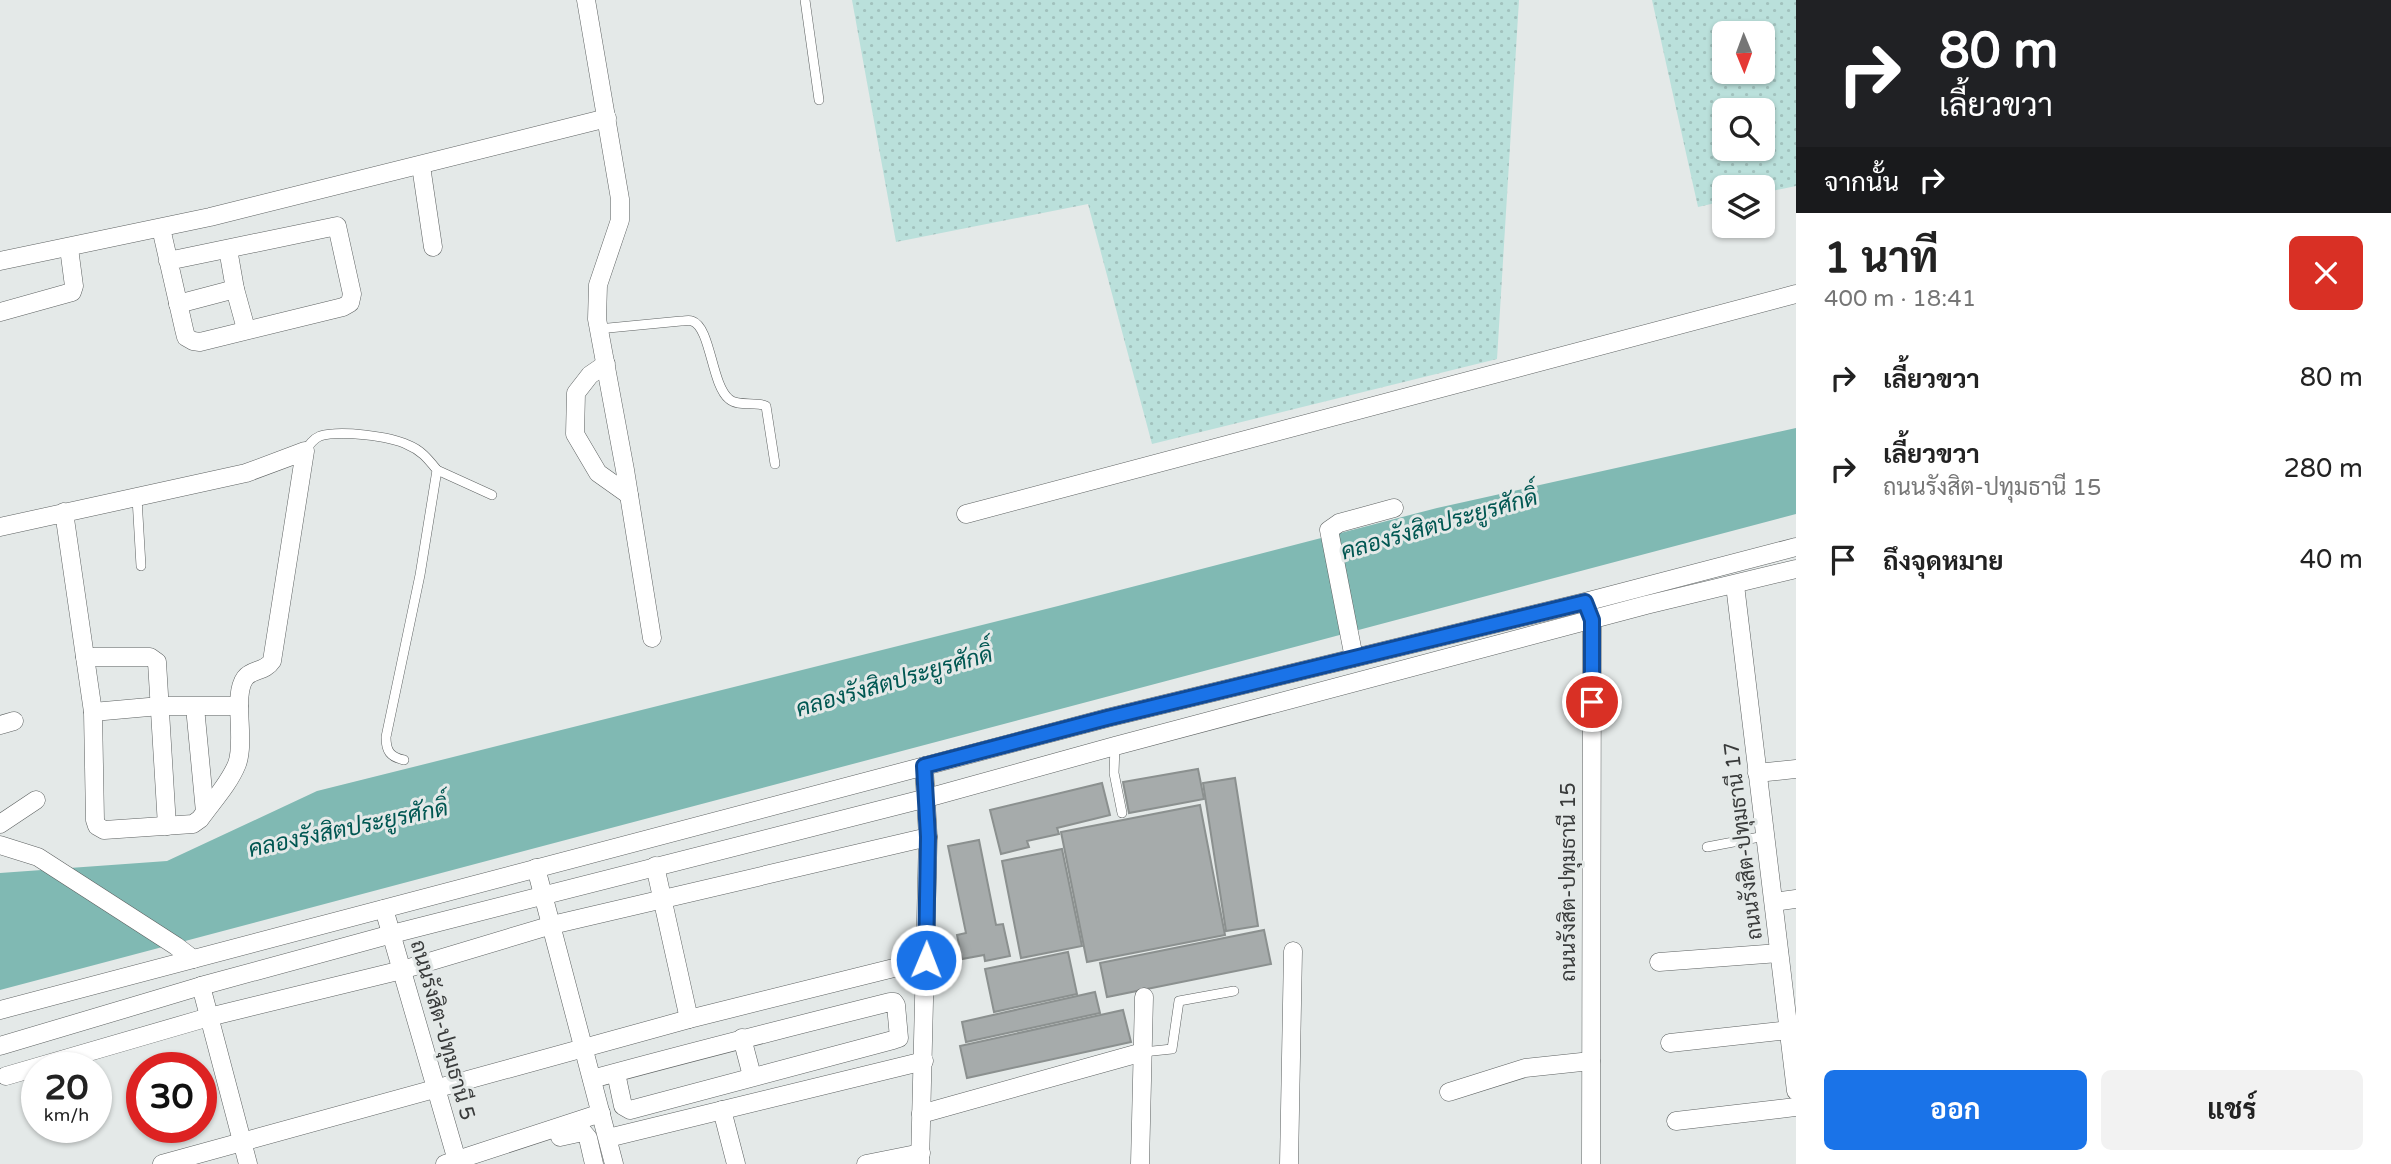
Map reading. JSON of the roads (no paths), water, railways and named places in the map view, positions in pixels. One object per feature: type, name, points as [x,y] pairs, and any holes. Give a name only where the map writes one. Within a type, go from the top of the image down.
[{"type":"street","points":[[586,0],[620,199],[620,220],[598,285],[598,329],[652,638]]},
{"type":"street","points":[[0,261],[160,228],[421,166],[607,118]]},
{"type":"street","points":[[421,166],[433,247]]},
{"type":"street","points":[[160,228],[186,337],[193,341],[200,342],[343,307],[350,303],[352,294],[337,226],[168,261]]},
{"type":"street","points":[[0,312],[72,292],[74,286],[69,248]]},
{"type":"street","points":[[228,249],[246,329]]},
{"type":"street","points":[[178,304],[235,289]]},
{"type":"street","points":[[966,514],[1796,294]]},
{"type":"street","points":[[606,364],[590,375],[576,393],[575,433],[598,473],[629,495]]},
{"type":"street","points":[[0,527],[64,512],[137,498],[246,473],[305,451],[272,661],[267,668],[249,674],[244,679],[239,706],[240,749],[237,764],[205,812],[193,824],[104,830],[97,826],[93,712],[64,512]]},
{"type":"street","points":[[1353,650],[1329,533],[1331,527],[1339,523],[1394,509]]},
{"type":"street","points":[[0,1010],[1107,718],[1353,650],[1585,602],[1796,547]]},
{"type":"street","points":[[0,1046],[201,986],[392,934],[927,798],[1592,620],[1796,569]]},
{"type":"street","name":"ถนนรังสิต-ปทุมธานี 17","points":[[1735,585],[1796,1091]]},
{"type":"street","name":"ถนนรังสิต-ปทุมธานี 15","points":[[1585,602],[1592,620],[1591,1164]]},
{"type":"street","points":[[85,657],[154,659],[157,662],[167,826]]},
{"type":"street","points":[[93,712],[160,706],[239,706]]},
{"type":"street","points":[[195,707],[205,812]]},
{"type":"street","points":[[866,1164],[920,1158],[928,837],[924,766]]},
{"type":"street","points":[[1757,773],[1796,769]]},
{"type":"street","points":[[0,824],[36,800]]},
{"type":"street","points":[[6,1076],[209,1017],[402,970],[552,925],[928,837]]},
{"type":"street","points":[[0,845],[38,857],[193,959]]},
{"type":"street","points":[[655,866],[689,1019]]},
{"type":"street","points":[[536,868],[614,1164]]},
{"type":"street","points":[[1773,902],[1796,900]]},
{"type":"street","name":"ถนนรังสิต-ปทุมธานี 5","points":[[384,909],[436,1087],[465,1163]]},
{"type":"street","points":[[1289,1164],[1293,951]]},
{"type":"street","points":[[1658,962],[1779,953]]},
{"type":"street","points":[[162,1164],[689,1019],[926,960]]},
{"type":"street","points":[[201,986],[248,1164]]},
{"type":"street","points":[[1140,1164],[1144,997]]},
{"type":"street","points":[[592,1079],[890,1002],[896,1005],[899,1038],[629,1110],[622,1106],[616,1073]]},
{"type":"street","points":[[1670,1043],[1789,1030]]},
{"type":"street","points":[[743,1038],[752,1076]]},
{"type":"street","points":[[921,1114],[1143,1052]]},
{"type":"street","points":[[608,1138],[923,1061]]},
{"type":"street","points":[[1449,1092],[1525,1068],[1591,1061]]},
{"type":"street","points":[[1676,1121],[1796,1107]]},
{"type":"street","points":[[722,1110],[736,1164]]},
{"type":"street","points":[[465,1163],[601,1113]]},
{"type":"street","points":[[465,1163],[577,1132],[586,1135],[592,1163]]},
{"type":"lane","points":[[805,0],[819,100]]},
{"type":"lane","points":[[598,329],[681,321],[693,321],[700,326],[714,371],[729,399],[766,406],[775,464]]},
{"type":"lane","points":[[305,451],[319,436],[349,433],[405,443],[424,454],[437,470],[492,495]]},
{"type":"lane","points":[[404,760],[389,754],[386,737],[420,575],[437,470]]},
{"type":"lane","points":[[137,498],[141,566]]},
{"type":"lane","points":[[1115,746],[1114,773],[1122,813]]},
{"type":"lane","points":[[1707,847],[1765,836]]},
{"type":"lane","points":[[1143,1052],[1172,1049],[1179,1001],[1234,991]]},
{"type":"water","name":"คลองรังสิตประยูรศักดิ์","points":[[1796,428],[1796,514],[0,990],[0,873],[167,861],[317,791],[1058,606],[1437,508]]}]
